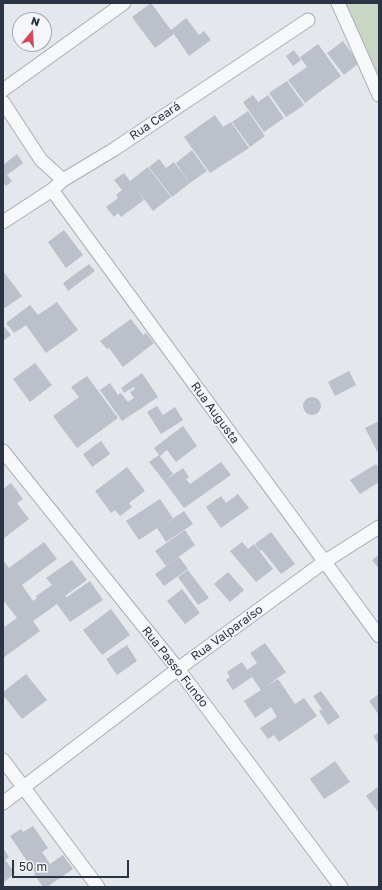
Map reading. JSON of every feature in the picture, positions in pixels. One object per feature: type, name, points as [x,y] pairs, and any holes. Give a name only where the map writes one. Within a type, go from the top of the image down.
[{"type":"street","points":[[3,90],[124,3]]},
{"type":"street","points":[[338,3],[379,95]]},
{"type":"street","name":"Rua Ceará","points":[[3,222],[52,190],[63,180],[113,150],[308,20]]},
{"type":"street","points":[[3,102],[41,160],[63,180]]},
{"type":"street","name":"Rua Augusta","points":[[52,190],[379,636]]},
{"type":"street","name":"Rua Passo Fundo","points":[[3,451],[178,669],[341,887]]},
{"type":"street","name":"Rua Valparaíso","points":[[3,802],[178,669],[324,562],[379,527]]},
{"type":"street","points":[[3,760],[98,887]]},
{"type":"green space","points":[[335,3],[379,3],[379,105],[364,69],[348,45]]},
{"type":"building","points":[[151,3],[171,30],[186,18],[199,35],[204,31],[211,40],[189,56],[174,34],[155,48],[132,17]]},
{"type":"building","points":[[343,41],[359,63],[344,75],[327,53]]},
{"type":"building","points":[[318,44],[341,76],[305,103],[288,80],[307,67],[300,57]]},
{"type":"building","points":[[294,50],[301,60],[293,66],[286,56]]},
{"type":"building","points":[[287,81],[304,105],[286,117],[269,93]]},
{"type":"building","points":[[253,95],[258,102],[268,95],[284,118],[264,132],[243,102]]},
{"type":"building","points":[[248,111],[265,136],[250,147],[232,122]]},
{"type":"building","points":[[215,115],[223,127],[231,122],[249,148],[210,173],[184,137]]},
{"type":"building","points":[[192,150],[207,171],[190,183],[176,163]]},
{"type":"building","points":[[17,154],[23,163],[7,175],[12,181],[6,186],[3,182],[3,165]]},
{"type":"building","points":[[159,159],[166,168],[174,162],[190,183],[172,197],[149,167]]},
{"type":"building","points":[[148,167],[171,197],[153,211],[136,188],[144,200],[121,217],[118,213],[114,217],[106,207],[118,198],[116,195],[122,190],[114,180],[124,173],[130,181]]},
{"type":"building","points":[[64,230],[83,255],[66,268],[48,242]]},
{"type":"building","points":[[89,264],[95,271],[68,291],[63,283]]},
{"type":"building","points":[[3,271],[22,296],[5,308],[3,305]]},
{"type":"building","points":[[57,302],[78,330],[46,353],[26,325],[14,333],[6,323],[30,305],[38,315]]},
{"type":"building","points":[[131,319],[143,335],[146,333],[154,343],[123,367],[109,348],[107,349],[100,341]]},
{"type":"building","points":[[3,325],[11,335],[3,341]]},
{"type":"building","points":[[35,363],[52,385],[30,402],[13,379]]},
{"type":"building","points":[[349,371],[356,385],[335,396],[328,382]]},
{"type":"building","points":[[142,373],[158,397],[122,421],[100,390],[110,383],[118,395],[121,393],[128,402],[134,398],[130,392],[135,389],[134,387],[124,393],[121,388]]},
{"type":"building","points":[[87,376],[118,418],[77,448],[53,416],[79,397],[71,387]]},
{"type":"building","points":[[312,397],[319,399],[321,406],[319,413],[312,415],[305,413],[303,406],[305,399]]},
{"type":"building","points":[[157,406],[163,415],[175,407],[183,420],[161,434],[147,412]]},
{"type":"building","points":[[379,421],[379,455],[365,428]]},
{"type":"building","points":[[183,426],[197,446],[176,462],[167,450],[160,456],[154,448]]},
{"type":"building","points":[[101,441],[110,454],[92,467],[83,454]]},
{"type":"building","points":[[159,455],[173,474],[164,481],[149,462]]},
{"type":"building","points":[[221,462],[231,475],[184,508],[164,481],[183,468],[189,477],[186,479],[190,484]]},
{"type":"building","points":[[376,464],[379,468],[379,482],[360,494],[350,480]]},
{"type":"building","points":[[127,467],[145,491],[129,503],[132,507],[120,516],[115,510],[111,513],[95,491]]},
{"type":"building","points":[[11,483],[23,499],[17,503],[29,519],[3,539],[3,489]]},
{"type":"building","points":[[238,494],[249,508],[221,528],[206,507],[221,496],[226,503]]},
{"type":"building","points":[[160,499],[173,518],[159,528],[184,511],[193,524],[166,542],[157,528],[139,540],[126,521]]},
{"type":"building","points":[[185,530],[195,545],[166,566],[155,551]]},
{"type":"building","points":[[271,532],[295,564],[281,574],[262,550],[260,551],[255,544]]},
{"type":"building","points":[[44,542],[57,559],[22,585],[33,601],[37,598],[36,596],[52,585],[46,578],[72,560],[87,580],[65,596],[67,597],[90,581],[103,600],[70,622],[57,604],[33,621],[40,631],[3,658],[3,628],[17,618],[3,600],[3,560],[9,568]]},
{"type":"building","points":[[242,542],[248,549],[254,544],[273,569],[256,582],[230,551]]},
{"type":"building","points":[[379,555],[379,569],[372,560]]},
{"type":"building","points":[[179,557],[188,569],[164,586],[155,574]]},
{"type":"building","points":[[188,570],[209,598],[198,605],[178,577]]},
{"type":"building","points":[[228,572],[244,590],[230,602],[214,584]]},
{"type":"building","points":[[182,589],[200,613],[185,624],[167,601]]},
{"type":"building","points":[[111,609],[130,635],[102,655],[83,630]]},
{"type":"building","points":[[265,643],[286,672],[265,687],[278,679],[295,704],[304,698],[317,716],[279,742],[274,735],[268,739],[260,728],[277,717],[271,707],[255,718],[244,701],[261,690],[252,677],[233,690],[226,680],[230,677],[227,672],[242,662],[247,670],[257,663],[250,653]]},
{"type":"building","points":[[127,645],[137,661],[117,675],[106,659]]},
{"type":"building","points":[[26,674],[47,700],[22,719],[3,695],[3,692]]},
{"type":"building","points":[[321,691],[340,717],[328,725],[319,711],[322,709],[313,696]]},
{"type":"building","points":[[379,694],[379,715],[369,701]]},
{"type":"building","points":[[379,732],[379,745],[373,736]]},
{"type":"building","points":[[335,761],[350,782],[324,799],[310,779]]},
{"type":"building","points":[[379,786],[379,813],[366,796]]},
{"type":"building","points":[[33,826],[48,848],[42,852],[50,864],[63,855],[73,869],[47,887],[43,887],[34,874],[40,870],[35,873],[10,836],[21,829],[23,832]]},
{"type":"building","points":[[3,848],[9,857],[5,860],[15,873],[3,883]]}]
